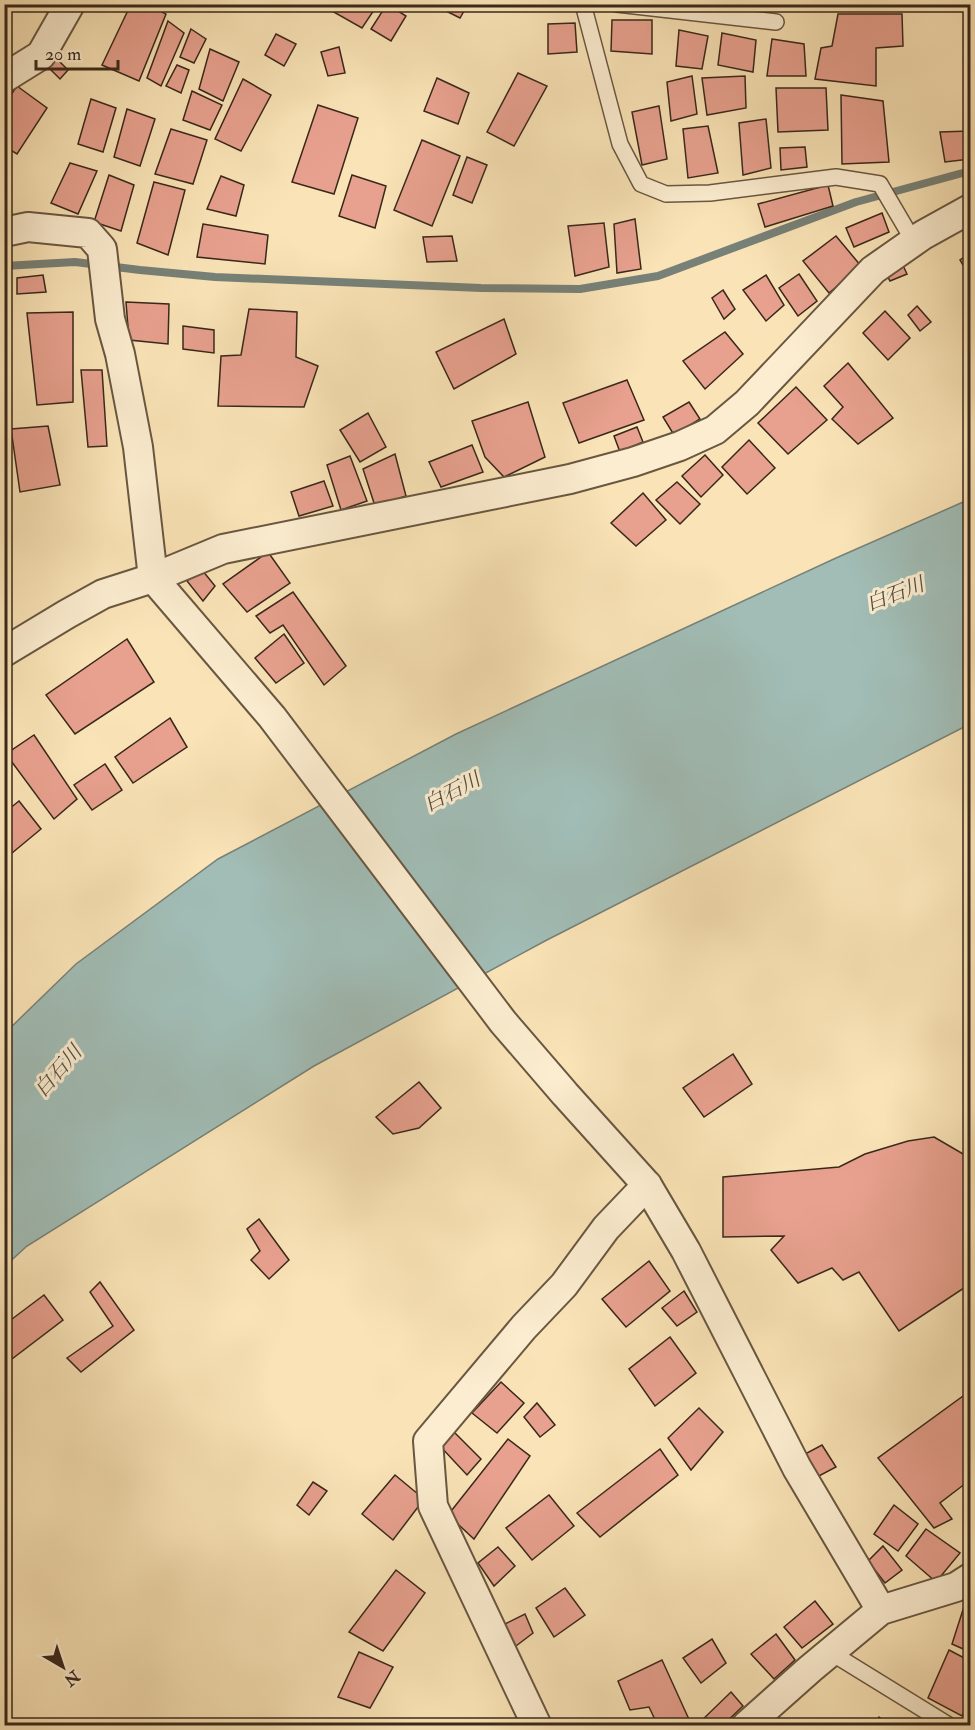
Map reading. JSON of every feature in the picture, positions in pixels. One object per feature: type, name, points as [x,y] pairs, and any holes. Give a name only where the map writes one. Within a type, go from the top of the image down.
[{"type":"street","points":[[4,78],[41,55],[70,4]]},
{"type":"street","points":[[4,652],[103,594],[153,578],[223,549],[570,479],[633,462],[680,446],[715,430],[747,403],[873,270],[914,242],[970,209]]},
{"type":"street","points":[[4,232],[28,227],[88,233],[102,249],[110,320],[122,365],[138,447],[153,578],[272,717],[503,1022],[647,1185],[686,1251],[797,1468],[881,1610]]},
{"type":"street","points":[[537,1725],[433,1506],[428,1441],[503,1351],[564,1284],[606,1228],[647,1185]]},
{"type":"street","points":[[746,1725],[881,1610],[956,1587],[970,1578]]},
{"type":"lane","points":[[583,4],[620,144],[641,184],[666,194],[710,194],[836,177],[880,184],[914,242]]},
{"type":"lane","points":[[617,4],[776,22]]},
{"type":"lane","points":[[830,1652],[950,1725]]},
{"type":"water","name":"白石川","points":[[970,499],[970,724],[545,941],[314,1066],[27,1246],[5,1266],[5,1033],[76,964],[218,859],[456,734],[836,558]]},
{"type":"building","points":[[131,4],[147,4],[166,14],[139,81],[102,65]]},
{"type":"building","points":[[324,4],[378,4],[362,28],[323,6]]},
{"type":"building","points":[[387,4],[406,16],[391,41],[371,29]]},
{"type":"building","points":[[432,4],[468,4],[460,18]]},
{"type":"building","points":[[838,14],[902,14],[903,46],[876,48],[876,86],[815,79],[821,48],[832,46]]},
{"type":"building","points":[[612,20],[652,20],[652,54],[611,51]]},
{"type":"building","points":[[168,21],[184,33],[161,86],[147,78]]},
{"type":"building","points":[[575,23],[577,52],[548,54],[548,24]]},
{"type":"building","points":[[191,29],[206,39],[194,63],[180,57]]},
{"type":"building","points":[[679,30],[708,36],[702,69],[676,66]]},
{"type":"building","points":[[722,33],[756,40],[753,72],[718,65]]},
{"type":"building","points":[[276,34],[296,44],[284,66],[265,55]]},
{"type":"building","points":[[772,39],[804,44],[806,76],[767,76]]},
{"type":"building","points":[[339,47],[345,73],[328,76],[321,52]]},
{"type":"building","points":[[210,49],[239,62],[223,101],[199,89]]},
{"type":"building","points":[[56,58],[68,70],[60,79],[48,67]]},
{"type":"building","points":[[177,65],[189,70],[181,93],[166,86]]},
{"type":"building","points":[[518,73],[547,86],[514,146],[487,132]]},
{"type":"building","points":[[692,76],[697,114],[671,121],[667,82]]},
{"type":"building","points":[[745,76],[746,108],[707,115],[702,78]]},
{"type":"building","points":[[437,78],[469,93],[458,124],[424,111]]},
{"type":"building","points":[[243,79],[271,95],[241,151],[215,139]]},
{"type":"building","points":[[17,86],[47,108],[17,154],[4,146],[4,105]]},
{"type":"building","points":[[776,88],[826,88],[828,130],[778,132]]},
{"type":"building","points":[[192,91],[222,105],[210,130],[183,120]]},
{"type":"building","points":[[841,95],[883,101],[889,162],[842,164]]},
{"type":"building","points":[[91,99],[116,108],[103,152],[78,144]]},
{"type":"building","points":[[318,105],[358,118],[334,194],[292,182]]},
{"type":"building","points":[[659,106],[667,159],[642,165],[632,112]]},
{"type":"building","points":[[127,109],[155,119],[140,166],[114,157]]},
{"type":"building","points":[[766,119],[771,168],[743,175],[739,123]]},
{"type":"building","points":[[708,126],[718,173],[688,178],[683,129]]},
{"type":"building","points":[[171,129],[207,140],[193,184],[155,174]]},
{"type":"building","points":[[970,131],[970,159],[945,162],[940,132]]},
{"type":"building","points":[[422,140],[460,156],[432,226],[394,210]]},
{"type":"building","points":[[805,147],[807,167],[781,170],[780,148]]},
{"type":"building","points":[[467,157],[487,165],[472,203],[453,195]]},
{"type":"building","points":[[70,163],[97,171],[78,214],[51,203]]},
{"type":"building","points":[[109,175],[134,185],[121,231],[94,222]]},
{"type":"building","points":[[352,175],[386,186],[375,228],[339,216]]},
{"type":"building","points":[[221,176],[244,185],[236,216],[207,209]]},
{"type":"building","points":[[154,182],[185,190],[168,255],[137,243]]},
{"type":"building","points":[[828,185],[833,206],[765,227],[758,204]]},
{"type":"building","points":[[882,213],[889,232],[854,247],[846,228]]},
{"type":"building","points":[[635,219],[641,269],[617,273],[614,224]]},
{"type":"building","points":[[604,223],[609,267],[575,276],[568,226]]},
{"type":"building","points":[[203,224],[268,235],[265,264],[197,257]]},
{"type":"building","points":[[452,236],[457,261],[427,262],[423,237]]},
{"type":"building","points":[[836,236],[861,266],[829,293],[803,261]]},
{"type":"building","points":[[970,253],[970,277],[960,260]]},
{"type":"building","points":[[900,259],[907,274],[890,281],[883,268]]},
{"type":"building","points":[[799,274],[817,301],[798,316],[779,288]]},
{"type":"building","points":[[43,275],[46,292],[17,294],[17,278]]},
{"type":"building","points":[[766,275],[784,305],[766,321],[743,290]]},
{"type":"building","points":[[723,290],[735,309],[724,319],[712,298]]},
{"type":"building","points":[[126,302],[169,304],[168,344],[129,340]]},
{"type":"building","points":[[917,306],[931,322],[920,331],[908,315]]},
{"type":"building","points":[[249,309],[297,312],[296,357],[318,366],[304,407],[218,406],[221,356],[241,355]]},
{"type":"building","points":[[885,311],[910,338],[888,360],[863,333]]},
{"type":"building","points":[[73,312],[73,402],[37,405],[27,313]]},
{"type":"building","points":[[504,319],[516,354],[454,389],[436,352]]},
{"type":"building","points":[[183,326],[214,330],[214,353],[183,349]]},
{"type":"building","points":[[725,332],[743,354],[705,389],[683,361]]},
{"type":"building","points":[[848,363],[893,418],[858,444],[832,419],[843,407],[824,386]]},
{"type":"building","points":[[81,370],[102,370],[107,446],[88,447]]},
{"type":"building","points":[[627,380],[644,420],[579,443],[563,403]]},
{"type":"building","points":[[796,387],[827,420],[788,454],[758,423]]},
{"type":"building","points":[[528,402],[545,457],[504,477],[485,457],[472,421]]},
{"type":"building","points":[[689,402],[700,419],[674,435],[663,417]]},
{"type":"building","points":[[368,413],[386,447],[360,462],[340,430]]},
{"type":"building","points":[[48,426],[60,485],[20,492],[11,429]]},
{"type":"building","points":[[637,427],[643,442],[620,452],[614,436]]},
{"type":"building","points":[[749,440],[775,468],[747,494],[722,467]]},
{"type":"building","points":[[472,445],[483,472],[441,487],[429,462]]},
{"type":"building","points":[[395,454],[406,496],[375,506],[363,469]]},
{"type":"building","points":[[705,455],[723,475],[701,497],[682,476]]},
{"type":"building","points":[[350,456],[367,501],[341,510],[327,465]]},
{"type":"building","points":[[324,481],[333,506],[299,516],[291,492]]},
{"type":"building","points":[[677,482],[700,504],[680,524],[656,500]]},
{"type":"building","points":[[643,493],[666,520],[636,546],[611,523]]},
{"type":"building","points":[[268,552],[290,583],[247,612],[223,584]]},
{"type":"building","points":[[202,570],[215,586],[203,601],[187,581]]},
{"type":"building","points":[[293,592],[346,666],[324,685],[283,625],[270,633],[256,616]]},
{"type":"building","points":[[284,634],[304,663],[276,683],[255,658]]},
{"type":"building","points":[[127,639],[154,682],[75,734],[46,695]]},
{"type":"building","points":[[170,718],[187,747],[133,783],[115,757]]},
{"type":"building","points":[[34,735],[77,799],[54,819],[6,754]]},
{"type":"building","points":[[105,764],[122,790],[92,810],[74,785]]},
{"type":"building","points":[[19,801],[41,829],[6,858],[4,813]]},
{"type":"building","points":[[733,1054],[752,1084],[704,1117],[683,1088]]},
{"type":"building","points":[[419,1082],[441,1108],[419,1128],[393,1134],[376,1117]]},
{"type":"building","points":[[934,1137],[970,1158],[970,1284],[899,1331],[859,1272],[843,1280],[832,1268],[798,1283],[771,1250],[784,1236],[723,1237],[723,1177],[839,1167],[865,1154],[908,1141]]},
{"type":"building","points":[[259,1219],[289,1260],[269,1279],[251,1260],[260,1251],[247,1229]]},
{"type":"building","points":[[649,1261],[670,1291],[626,1327],[602,1299]]},
{"type":"building","points":[[100,1282],[134,1330],[81,1372],[67,1358],[113,1326],[90,1292]]},
{"type":"building","points":[[684,1291],[697,1312],[677,1326],[662,1308]]},
{"type":"building","points":[[44,1295],[63,1320],[4,1365],[4,1325]]},
{"type":"building","points":[[670,1337],[696,1373],[655,1406],[629,1369]]},
{"type":"building","points":[[501,1382],[524,1403],[497,1433],[472,1413]]},
{"type":"building","points":[[970,1391],[970,1480],[940,1503],[952,1519],[934,1528],[878,1458]]},
{"type":"building","points":[[537,1403],[555,1425],[540,1437],[524,1417]]},
{"type":"building","points":[[699,1408],[723,1432],[691,1470],[668,1438]]},
{"type":"building","points":[[452,1430],[481,1459],[467,1475],[439,1445]]},
{"type":"building","points":[[508,1439],[530,1456],[474,1539],[448,1515]]},
{"type":"building","points":[[822,1445],[836,1467],[817,1477],[805,1454]]},
{"type":"building","points":[[660,1449],[678,1475],[600,1537],[577,1513]]},
{"type":"building","points":[[395,1475],[424,1499],[393,1540],[362,1514]]},
{"type":"building","points":[[313,1482],[327,1491],[309,1515],[297,1505]]},
{"type":"building","points":[[549,1495],[574,1526],[532,1560],[506,1528]]},
{"type":"building","points":[[894,1505],[918,1524],[898,1551],[874,1534]]},
{"type":"building","points":[[926,1529],[960,1553],[936,1582],[906,1556]]},
{"type":"building","points":[[883,1546],[902,1570],[885,1583],[868,1561]]},
{"type":"building","points":[[498,1547],[515,1566],[494,1586],[478,1563]]},
{"type":"building","points":[[396,1570],[425,1593],[383,1651],[349,1632]]},
{"type":"building","points":[[565,1588],[585,1615],[554,1637],[536,1608]]},
{"type":"building","points":[[970,1593],[970,1652],[952,1644]]},
{"type":"building","points":[[815,1601],[833,1624],[802,1648],[784,1627]]},
{"type":"building","points":[[525,1614],[533,1633],[516,1646],[503,1625]]},
{"type":"building","points":[[776,1634],[795,1660],[774,1679],[751,1654]]},
{"type":"building","points":[[712,1639],[726,1663],[701,1683],[683,1658]]},
{"type":"building","points":[[949,1650],[970,1661],[970,1696],[962,1716],[928,1698]]},
{"type":"building","points":[[359,1652],[393,1667],[370,1708],[338,1697]]},
{"type":"building","points":[[662,1660],[692,1726],[658,1726],[649,1707],[630,1710],[618,1681]]},
{"type":"building","points":[[731,1692],[743,1706],[722,1726],[701,1726],[699,1723]]},
{"type":"building","points":[[879,1717],[891,1726],[873,1726]]},
{"type":"waterway","points":[[4,266],[75,262],[215,277],[481,288],[580,289],[658,276],[856,202],[970,171]]}]
